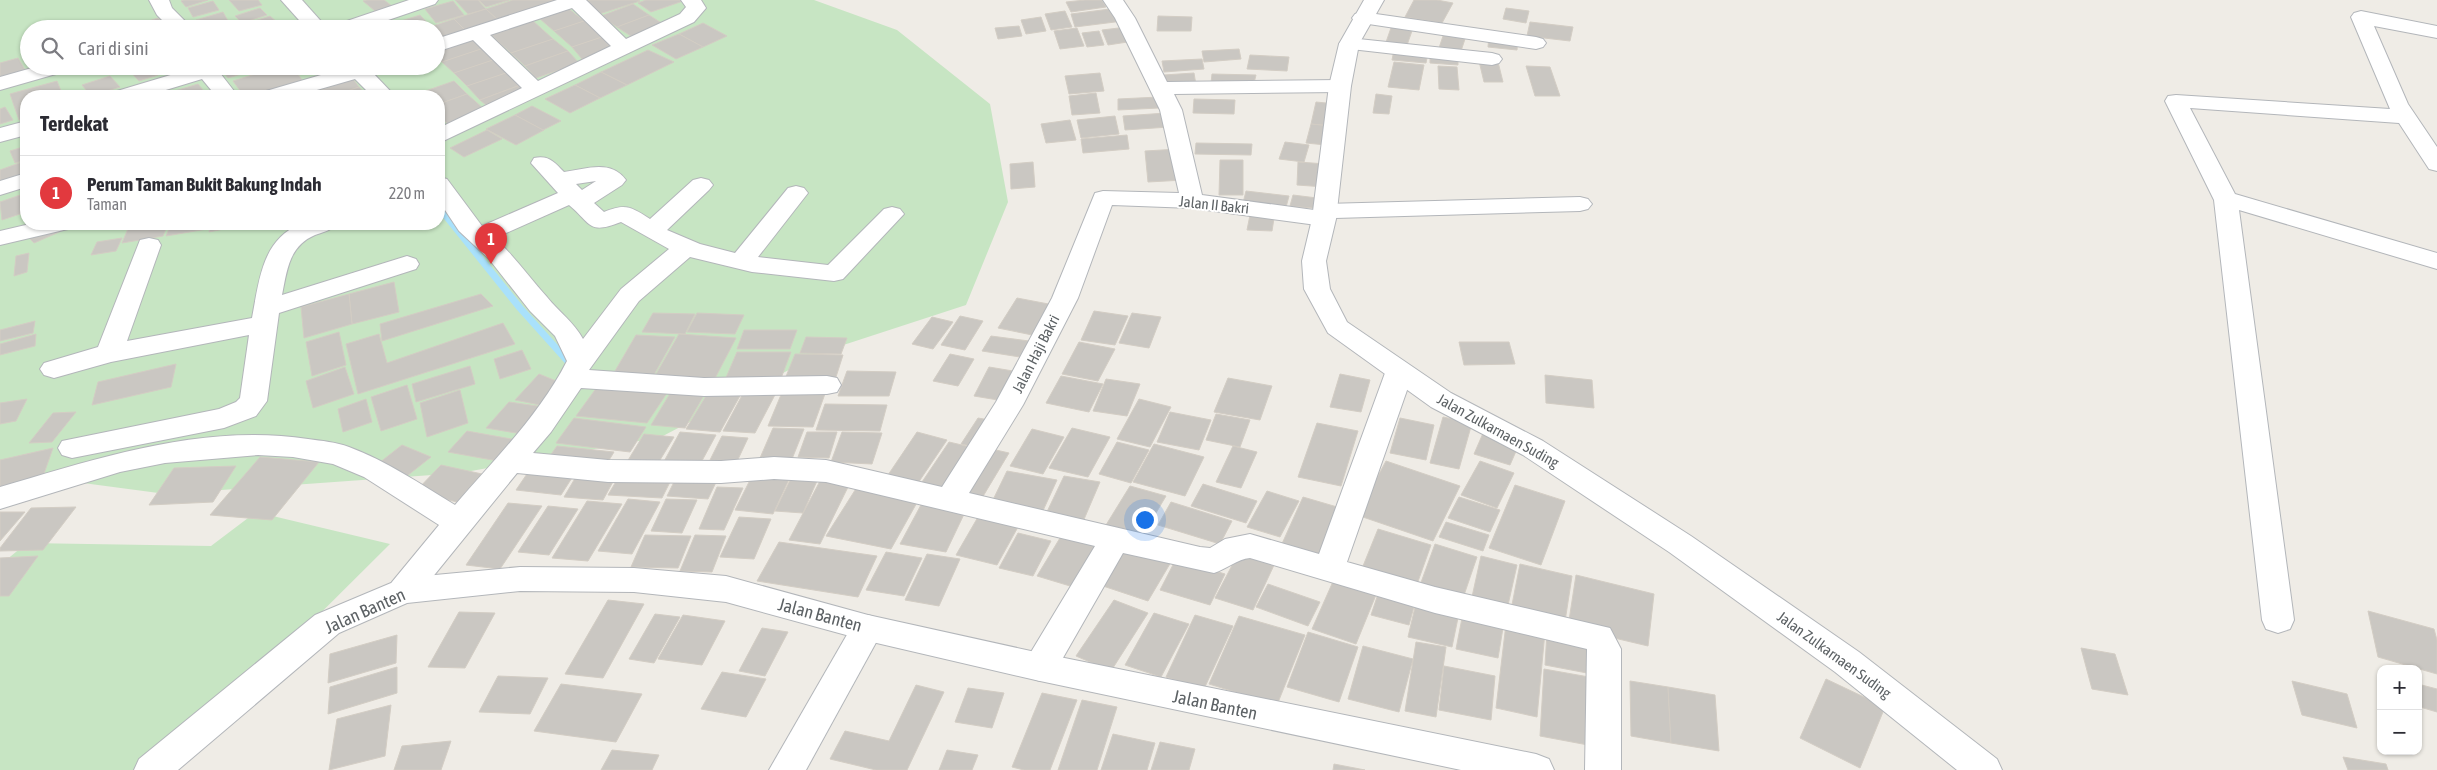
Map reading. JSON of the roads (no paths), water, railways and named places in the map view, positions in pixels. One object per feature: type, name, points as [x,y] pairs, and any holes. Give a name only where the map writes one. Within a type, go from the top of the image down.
[{"type":"street","points":[[158,0],[164,11],[174,20]]},
{"type":"street","points":[[292,0],[310,20]]},
{"type":"street","points":[[369,20],[428,0]]},
{"type":"street","points":[[445,43],[576,0],[623,47]]},
{"type":"street","points":[[445,133],[687,18],[696,8],[691,0]]},
{"type":"street","points":[[1113,0],[1125,18],[1171,110],[1192,201]]},
{"type":"street","points":[[1368,9],[1536,43]]},
{"type":"street","name":"Jalan Zulkarnaen Suding","points":[[1368,9],[1349,44],[1340,86],[1325,215],[1314,261],[1317,289],[1337,327],[1399,373],[1441,400],[1533,448],[1680,544],[1846,662],[1984,770]]},
{"type":"street","points":[[2437,32],[2361,17],[2397,104],[2437,164]]},
{"type":"street","points":[[477,33],[536,90]]},
{"type":"street","points":[[1349,44],[1492,59]]},
{"type":"street","points":[[0,84],[32,75]]},
{"type":"street","points":[[143,90],[189,75]]},
{"type":"street","points":[[214,75],[223,90]]},
{"type":"street","points":[[293,90],[341,75]]},
{"type":"street","points":[[368,75],[380,90]]},
{"type":"street","points":[[1160,88],[1340,86]]},
{"type":"street","points":[[2278,620],[2226,200],[2176,101],[2406,117]]},
{"type":"street","points":[[0,135],[20,130]]},
{"type":"street","points":[[0,188],[20,182]]},
{"type":"street","points":[[478,236],[562,185],[600,222],[623,212],[687,247],[742,261],[793,270],[834,273],[892,214]]},
{"type":"street","points":[[653,230],[701,185]]},
{"type":"street","points":[[742,261],[796,193]]},
{"type":"street","points":[[445,196],[468,226],[498,254],[539,305],[566,332],[575,370]]},
{"type":"street","name":"Jalan II Bakri","points":[[1103,198],[1192,201],[1325,215],[1580,204]]},
{"type":"street","name":"Jalan Haji Bakri","points":[[948,501],[1010,405],[1065,298],[1103,198]]},
{"type":"street","points":[[2226,200],[2437,261]]},
{"type":"street","points":[[3,231],[20,229]]},
{"type":"street","points":[[72,448],[224,418],[246,409],[253,401],[277,262],[283,247],[302,230]]},
{"type":"street","points":[[108,353],[149,245]]},
{"type":"street","points":[[403,592],[458,522],[511,462],[568,388],[575,370],[630,295],[687,247]]},
{"type":"street","points":[[54,369],[108,353],[267,316],[407,264]]},
{"type":"street","points":[[575,370],[704,388],[827,385]]},
{"type":"street","points":[[1330,569],[1399,373]]},
{"type":"street","points":[[0,498],[120,462],[165,453],[258,445],[293,447],[338,454],[374,469],[458,522]]},
{"type":"street","points":[[511,462],[608,471],[721,472],[774,468],[826,471],[948,501],[1214,561],[1236,547],[1250,546],[1434,600],[1598,638],[1604,649],[1603,770]]},
{"type":"street","points":[[1040,667],[1115,538]]},
{"type":"street","name":"Jalan Banten","points":[[152,770],[327,624],[403,592],[520,579],[634,580],[726,589],[868,628],[1040,667],[1536,770]]},
{"type":"street","points":[[787,770],[868,628]]},
{"type":"waterway","points":[[445,214],[520,308],[572,366]]},
{"type":"place","name":"Perum Taman Bukit Bakung Indah","points":[[491,264]]}]
